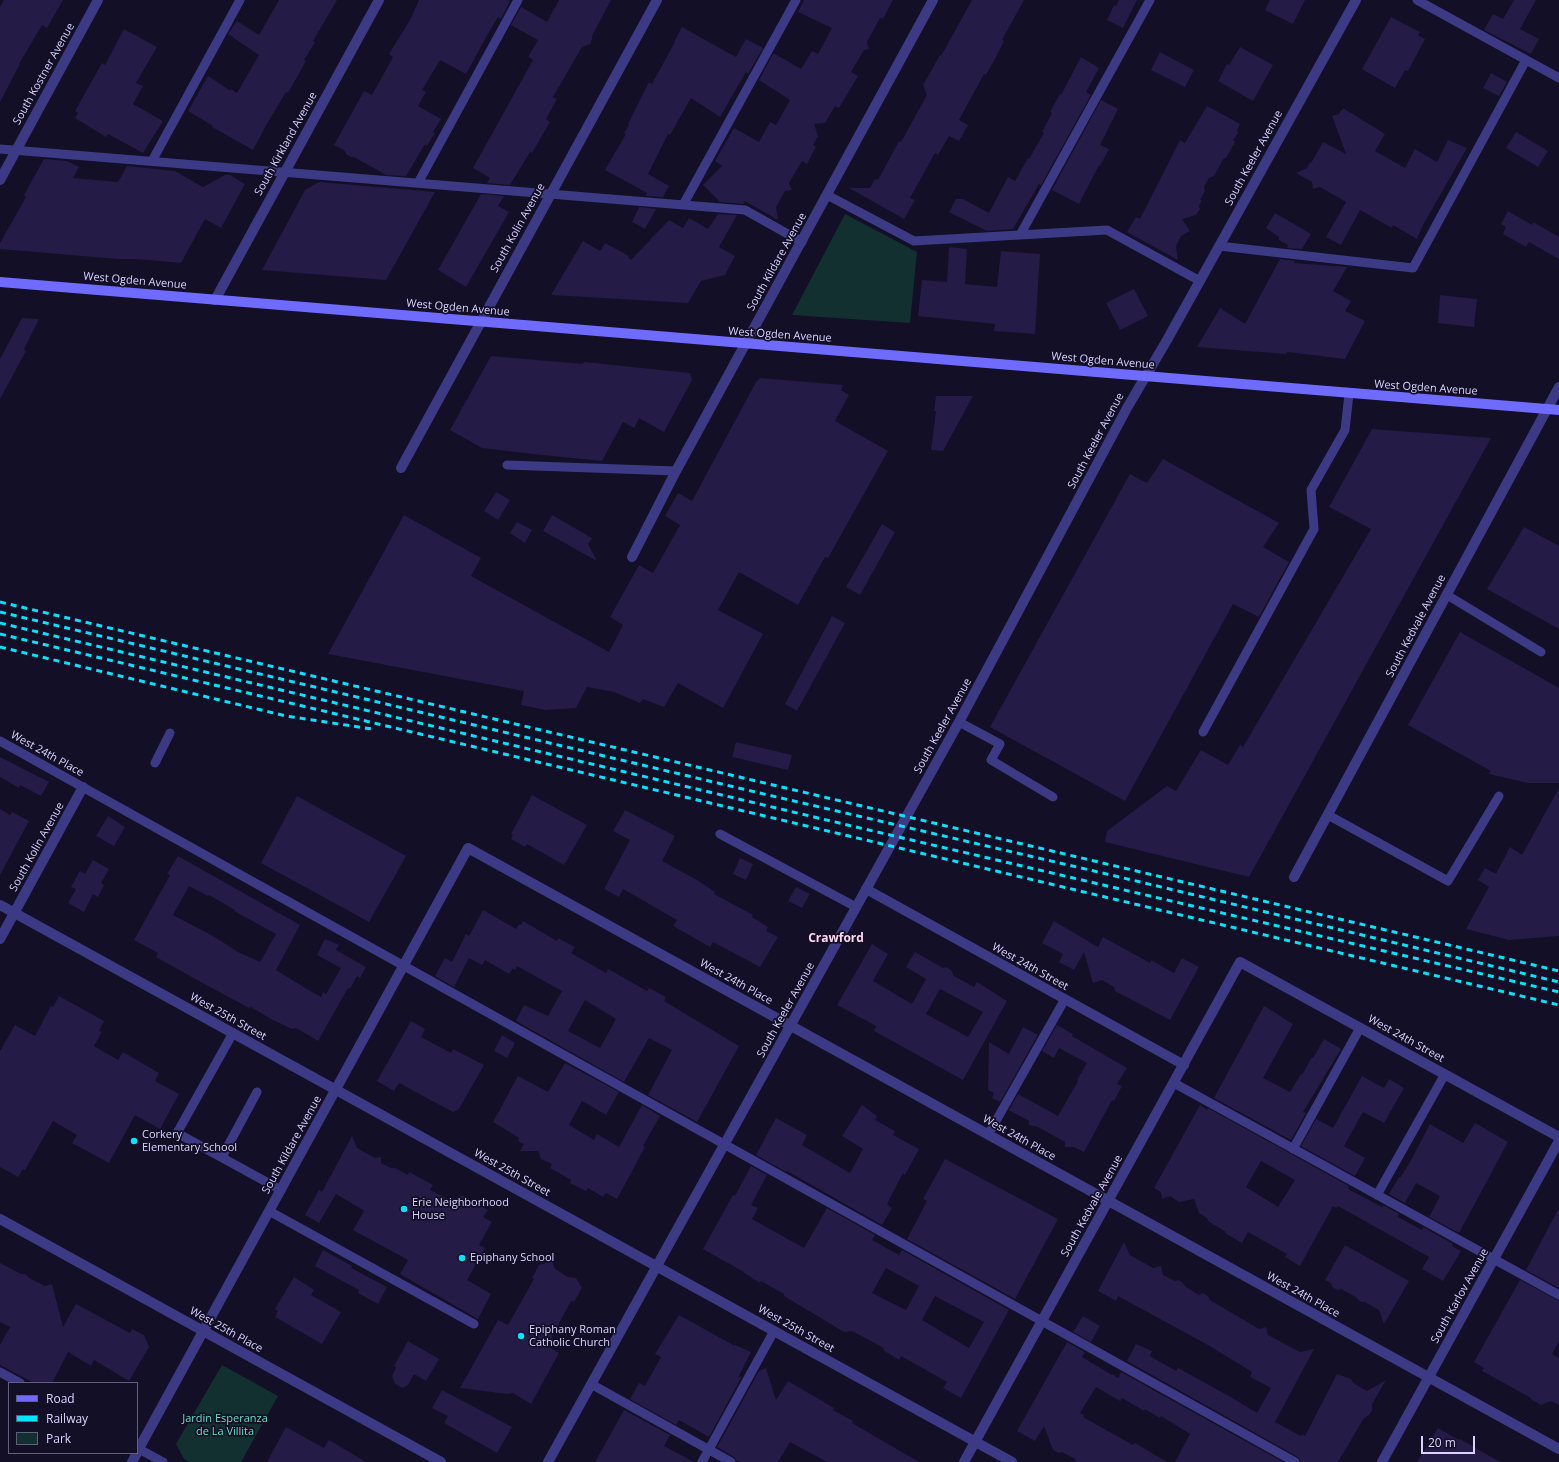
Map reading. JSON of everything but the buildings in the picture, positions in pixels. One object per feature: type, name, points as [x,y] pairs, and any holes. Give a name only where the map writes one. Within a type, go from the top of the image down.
[{"type":"main road","name":"West Ogden Avenue","points":[[0,282],[1349,394],[1559,410]]},
{"type":"street","name":"South Kostner Avenue","points":[[0,180],[98,0]]},
{"type":"street","name":"South Kirkland Avenue","points":[[215,300],[378,0]]},
{"type":"street","name":"South Kolin Avenue","points":[[401,468],[657,0]]},
{"type":"street","name":"South Kildare Avenue","points":[[632,557],[676,472],[933,0]]},
{"type":"street","name":"South Keeler Avenue","points":[[548,1462],[959,722],[1123,415],[1200,281],[1356,0]]},
{"type":"street","name":"South Kedvale Avenue","points":[[1294,877],[1559,387]]},
{"type":"street","name":"South Kolin Avenue","points":[[0,939],[83,787]]},
{"type":"street","name":"South Kildare Avenue","points":[[138,1448],[204,1331],[468,848]]},
{"type":"street","name":"West 24th Place","points":[[468,848],[1559,1449]]},
{"type":"street","name":"West 24th Street","points":[[866,889],[1184,1065]]},
{"type":"street","name":"West 25th Street","points":[[0,905],[1012,1462]]},
{"type":"street","name":"South Kedvale Avenue","points":[[964,1462],[1240,962]]},
{"type":"street","name":"West 24th Street","points":[[1240,962],[1559,1137]]},
{"type":"street","name":"South Karlov Avenue","points":[[1382,1462],[1559,1141]]},
{"type":"street","name":"West 25th Place","points":[[0,1219],[441,1462]]},
{"type":"lane","points":[[152,161],[240,0]]},
{"type":"lane","points":[[418,183],[518,0]]},
{"type":"lane","points":[[683,205],[796,0]]},
{"type":"lane","points":[[1020,235],[1150,0]]},
{"type":"lane","points":[[1417,0],[1559,78]]},
{"type":"lane","points":[[1219,246],[1413,268],[1526,60]]},
{"type":"lane","points":[[0,149],[745,210],[802,242]]},
{"type":"lane","points":[[828,195],[914,241],[1107,230],[1200,281]]},
{"type":"lane","points":[[1203,732],[1314,529],[1310,490],[1344,430],[1349,394]]},
{"type":"lane","points":[[507,465],[676,472]]},
{"type":"lane","points":[[1447,595],[1541,652]]},
{"type":"lane","points":[[959,722],[1000,744],[990,760],[1054,797]]},
{"type":"lane","points":[[155,763],[170,733]]},
{"type":"lane","name":"West 24th Place","points":[[0,741],[1295,1462]]},
{"type":"lane","points":[[1328,815],[1448,881],[1499,796]]},
{"type":"lane","points":[[720,834],[856,907]]},
{"type":"lane","points":[[988,1135],[1064,999]]},
{"type":"lane","points":[[1293,1149],[1360,1028]]},
{"type":"lane","points":[[233,1033],[177,1133],[281,1190]]},
{"type":"lane","points":[[1377,1195],[1445,1074]]},
{"type":"lane","points":[[1174,1083],[1559,1295]]},
{"type":"lane","points":[[222,1158],[257,1092]]},
{"type":"lane","points":[[269,1211],[474,1324]]},
{"type":"lane","points":[[702,1462],[774,1331]]},
{"type":"lane","points":[[0,1372],[18,1382]]},
{"type":"lane","points":[[591,1384],[731,1462]]},
{"type":"lane","points":[[138,1450],[163,1462]]},
{"type":"green space","points":[[845,214],[917,252],[910,323],[792,315]]},
{"type":"green space","name":"Jardin Esperanza de La Villita","points":[[222,1365],[278,1396],[241,1462],[189,1462],[184,1459],[176,1444]]},
{"type":"railway","points":[[0,602],[1559,971]]},
{"type":"railway","points":[[0,612],[1559,982]]},
{"type":"railway","points":[[0,623],[856,827],[1559,992]]},
{"type":"railway","points":[[0,634],[1559,1005]]},
{"type":"railway","points":[[0,647],[286,716],[372,729]]},
{"type":"place","name":"Corkery Elementary School","points":[[134,1141]]},
{"type":"place","name":"Erie Neighborhood House","points":[[404,1209]]},
{"type":"place","name":"Epiphany School","points":[[462,1258]]},
{"type":"place","name":"Epiphany Roman Catholic Church","points":[[521,1336]]},
{"type":"district","name":"Crawford","points":[[836,939]]}]
